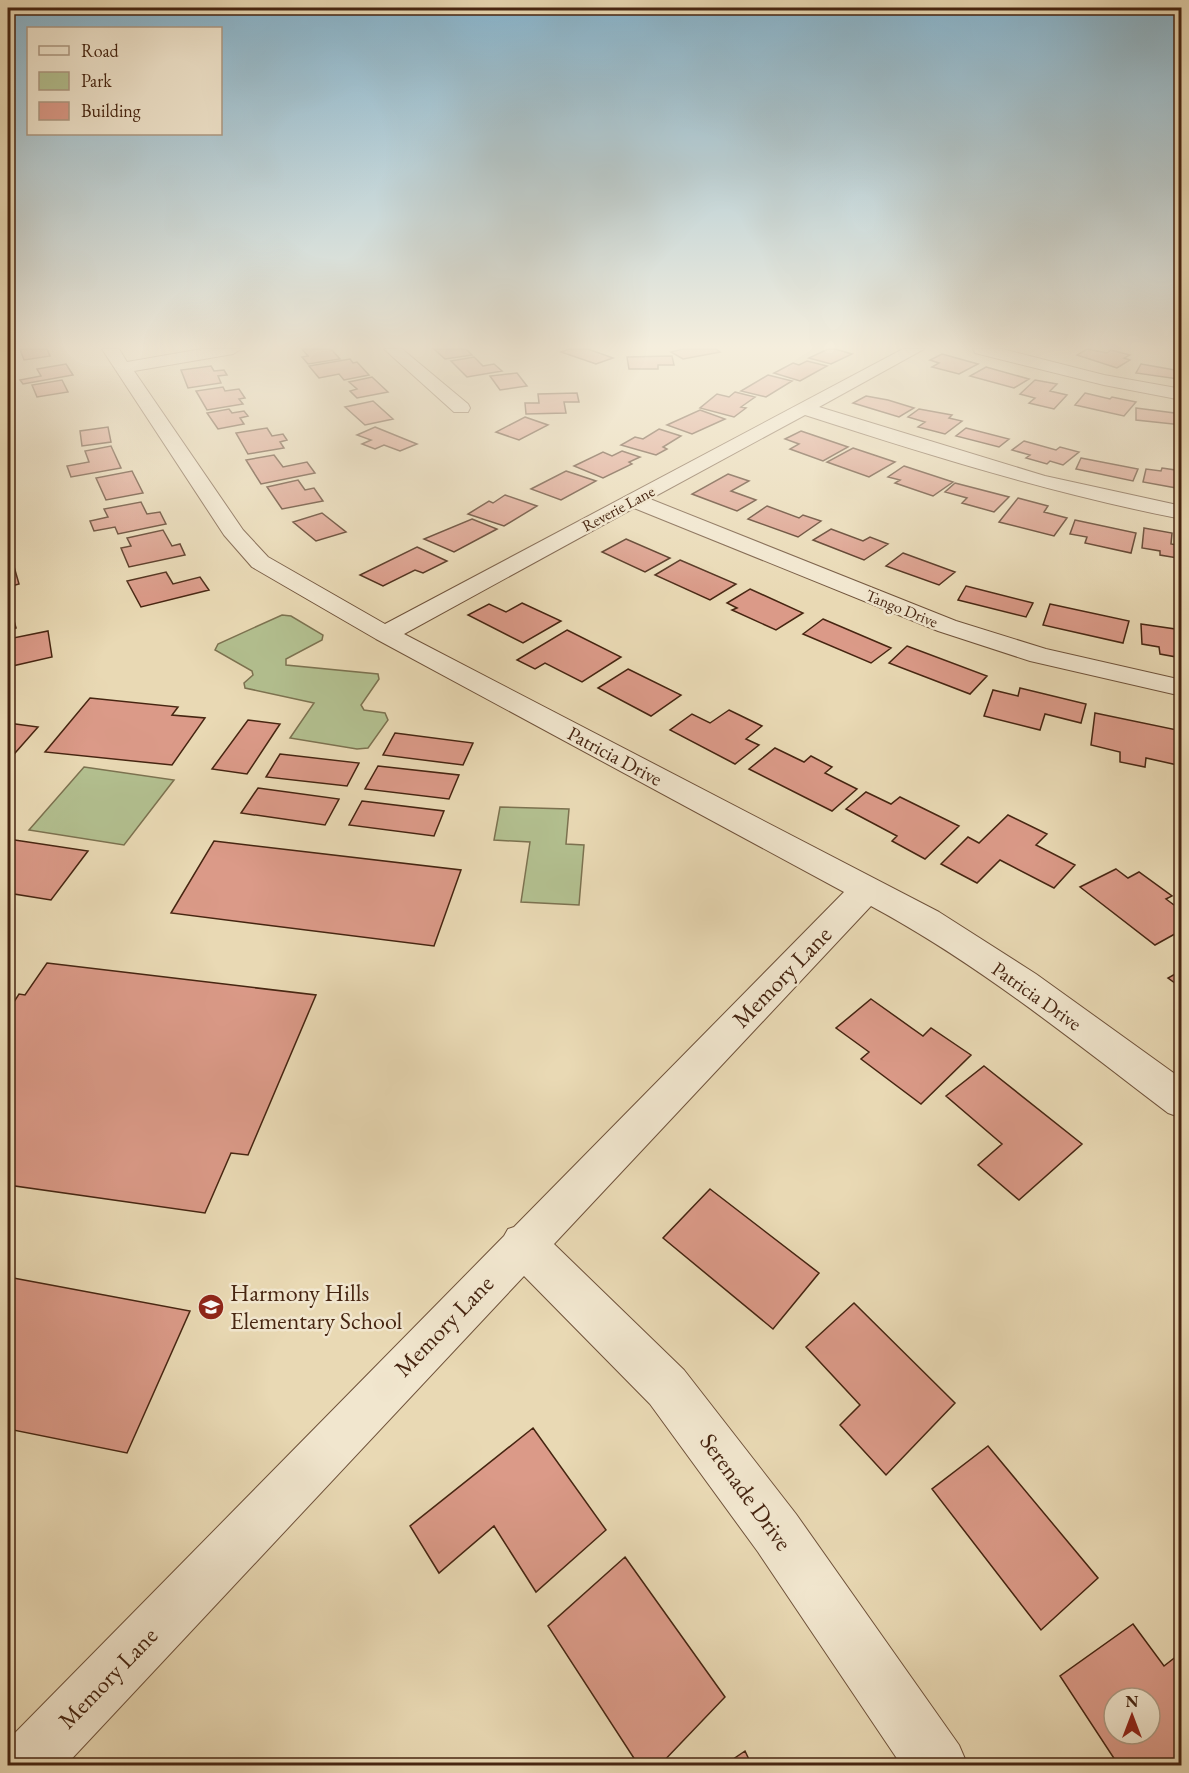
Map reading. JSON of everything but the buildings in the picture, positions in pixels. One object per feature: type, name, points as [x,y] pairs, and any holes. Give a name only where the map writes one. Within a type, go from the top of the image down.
[{"type":"street","name":"Patricia Drive","points":[[166,432],[246,549],[260,562],[385,634],[927,921],[1023,984],[1182,1101]]},
{"type":"street","name":"Reverie Lane","points":[[385,634],[759,432]]},
{"type":"street","points":[[877,432],[1071,491],[1182,513]]},
{"type":"street","name":"Tango Drive","points":[[632,500],[947,626],[1039,655],[1182,688]]},
{"type":"street","name":"Memory Lane","points":[[24,1766],[523,1244],[866,890]]},
{"type":"street","name":"Serenade Drive","points":[[523,1244],[668,1386],[777,1533],[938,1766]]},
{"type":"green space","points":[[282,615],[291,616],[323,635],[322,640],[286,659],[286,665],[378,674],[379,679],[361,705],[364,710],[385,713],[388,720],[368,748],[357,749],[290,738],[314,703],[245,688],[244,683],[253,675],[252,671],[215,650],[218,644]]},
{"type":"green space","points":[[84,767],[174,780],[124,845],[29,830]]},
{"type":"green space","points":[[500,807],[569,809],[566,844],[584,845],[579,905],[521,902],[530,842],[494,840]]},
{"type":"place","name":"Harmony Hills Elementary School","points":[[211,1307]]}]
